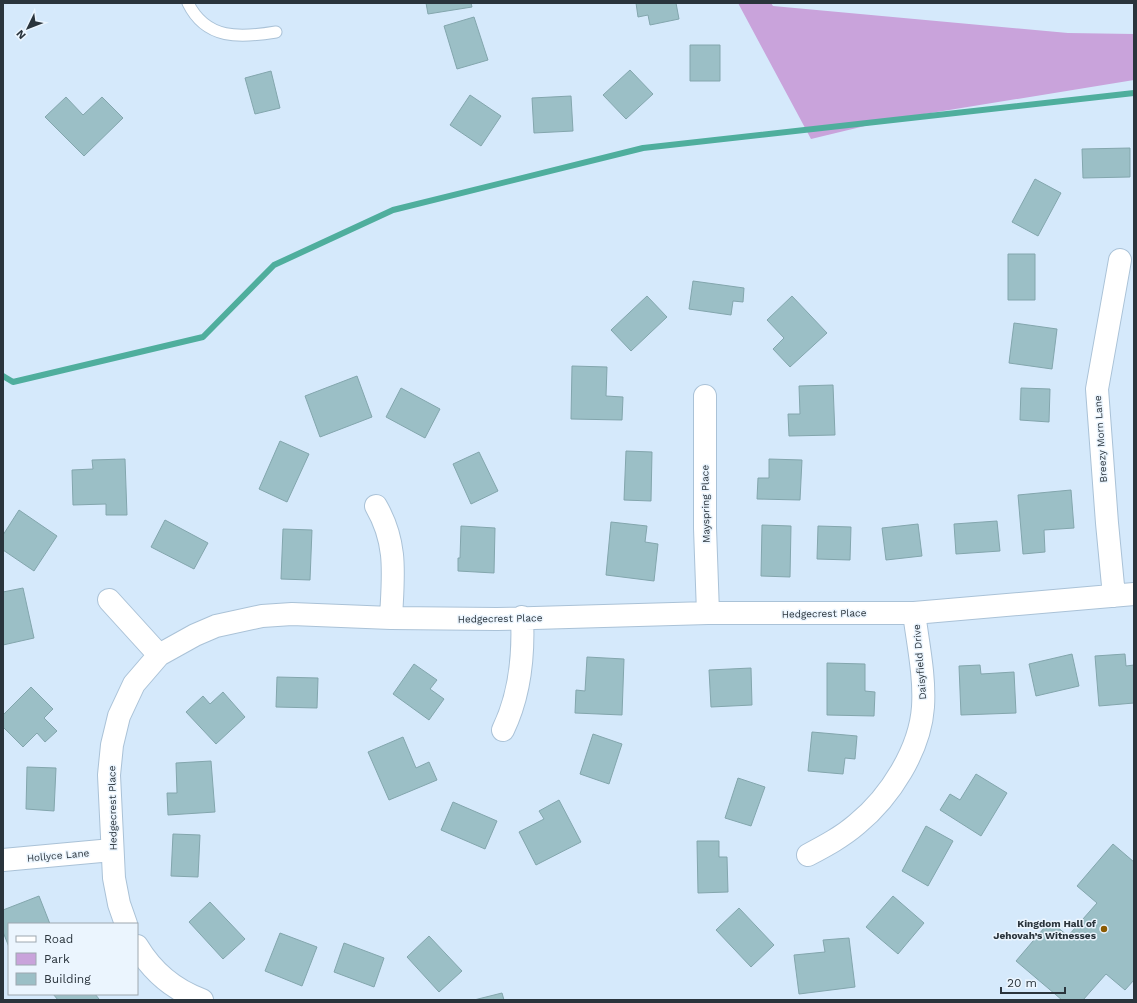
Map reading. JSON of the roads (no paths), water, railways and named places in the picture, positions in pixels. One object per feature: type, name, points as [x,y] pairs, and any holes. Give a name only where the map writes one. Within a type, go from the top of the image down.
[{"type":"street","name":"Breezy Morn Lane","points":[[1120,260],[1097,389],[1106,523],[1124,595]]},
{"type":"street","name":"Mayspring Place","points":[[705,396],[705,528],[708,613]]},
{"type":"street","points":[[376,506],[390,536],[393,566],[391,618]]},
{"type":"street","name":"Hedgecrest Place","points":[[126,923],[116,890],[112,850],[109,775],[112,745],[119,716],[134,684],[159,655],[195,635],[216,626],[262,616],[300,614],[391,618],[708,613],[914,613],[1124,595]]},
{"type":"street","points":[[109,600],[159,655]]},
{"type":"street","name":"Daisyfield Drive","points":[[808,855],[834,841],[863,819],[878,803],[899,774],[912,751],[920,730],[923,707],[923,684],[914,613]]},
{"type":"street","points":[[503,730],[511,713],[519,686],[523,635],[522,617]]},
{"type":"street","name":"Hollyce Lane","points":[[3,860],[112,850]]},
{"type":"street","points":[[138,948],[143,957],[166,980],[191,996],[202,1000]]},
{"type":"lane","points":[[188,3],[197,19],[213,30],[232,36],[249,36],[276,32]]},
{"type":"waterway","points":[[3,376],[13,382],[203,337],[274,265],[393,210],[643,148],[1134,93]]},
{"type":"place","name":"Kingdom Hall of Jehovah’s Witnesses","points":[[1104,929]]}]
